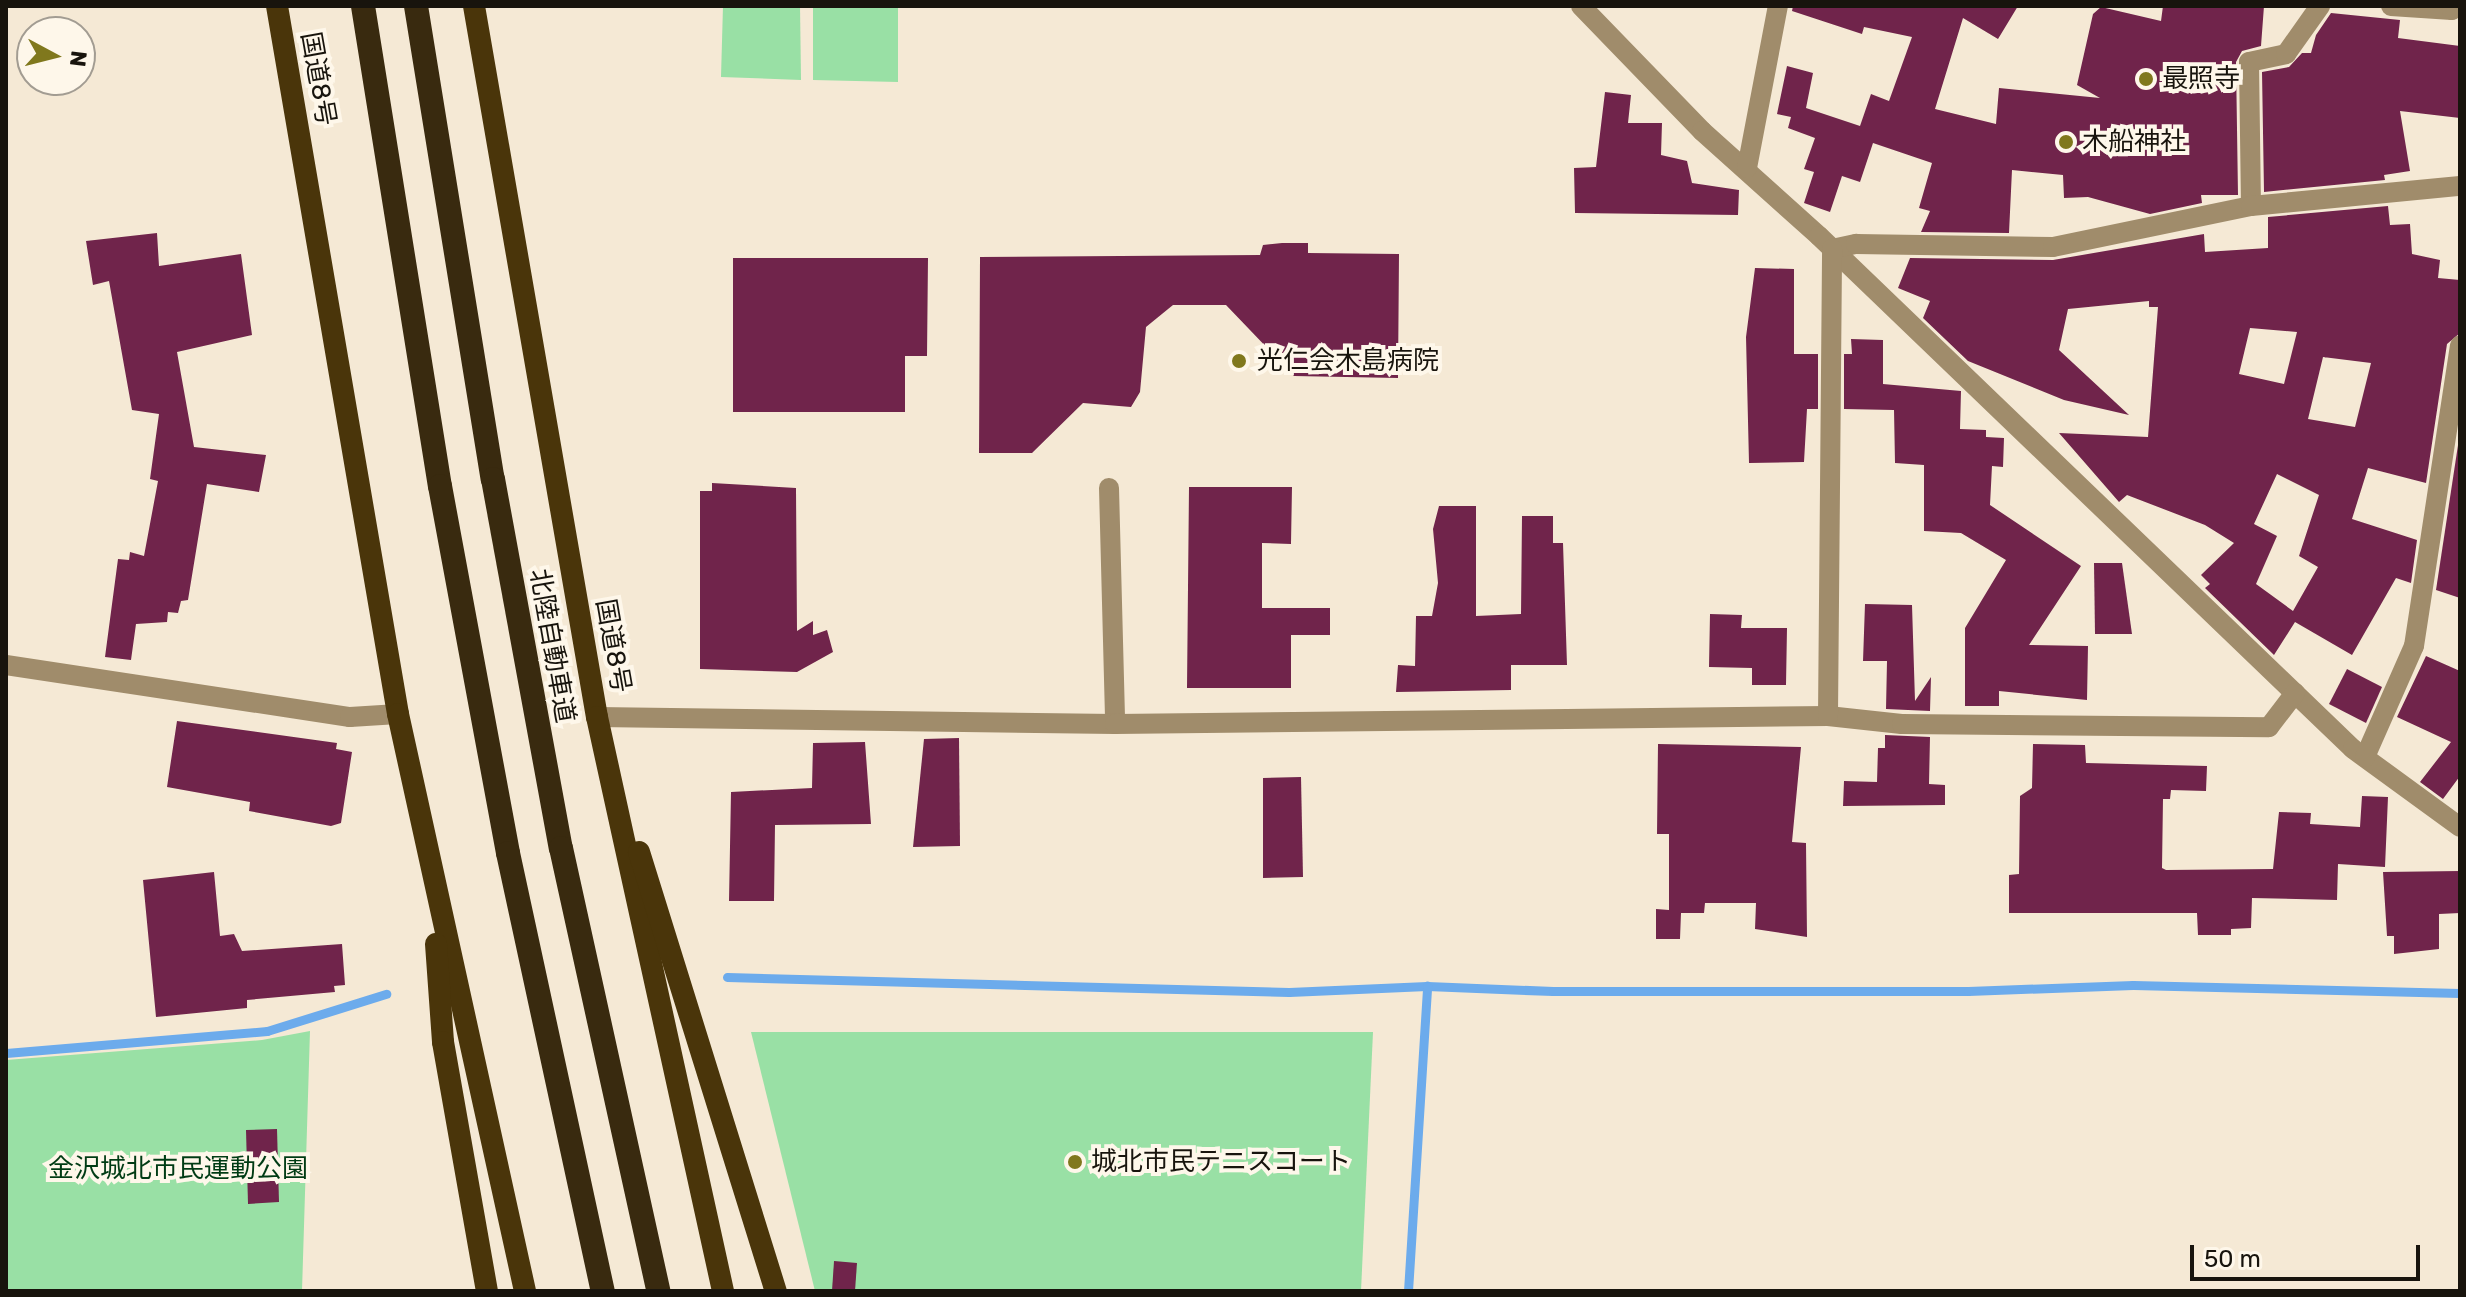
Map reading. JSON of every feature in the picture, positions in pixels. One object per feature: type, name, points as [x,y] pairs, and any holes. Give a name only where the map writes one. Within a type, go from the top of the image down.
[{"type":"highway","name":"国道8号","points":[[277,6],[398,714],[525,1291]]},
{"type":"highway","points":[[363,6],[440,486],[508,853],[603,1291]]},
{"type":"highway","name":"北陸自動車道","points":[[416,6],[493,479],[561,848],[658,1291]]},
{"type":"highway","name":"国道8号","points":[[474,6],[597,717],[723,1291]]},
{"type":"highway","points":[[597,717],[776,1291]]},
{"type":"highway","points":[[430,865],[443,1042],[487,1291]]},
{"type":"street","points":[[1581,6],[1702,131],[1747,168],[2295,693],[2365,757],[2460,827]]},
{"type":"street","points":[[1747,168],[1778,6]]},
{"type":"street","points":[[2251,206],[2249,62],[2286,54],[2320,6]]},
{"type":"street","points":[[2391,6],[2455,9]]},
{"type":"street","points":[[1832,249],[1856,244],[2053,247],[2251,206],[2460,186]]},
{"type":"street","points":[[1828,716],[1832,249]]},
{"type":"street","points":[[2365,757],[2414,646],[2460,346]]},
{"type":"street","points":[[1109,488],[1115,724]]},
{"type":"street","points":[[6,665],[350,717],[398,714]]},
{"type":"street","points":[[597,717],[1115,724],[1828,716],[1902,724],[2269,727],[2295,693]]},
{"type":"green space","points":[[723,6],[800,6],[801,80],[721,77]]},
{"type":"green space","points":[[813,6],[898,6],[898,82],[813,80]]},
{"type":"green space","name":"金沢城北市民運動公園","points":[[310,1031],[302,1291],[6,1291],[6,1060],[262,1040]]},
{"type":"green space","name":"城北市民テニスコート","points":[[751,1032],[1373,1032],[1361,1291],[815,1291]]},
{"type":"building","points":[[1793,6],[2018,6],[1998,39],[1963,18],[1935,109],[1996,124],[1999,88],[2100,98],[2077,85],[2093,14],[2101,7],[2161,21],[2163,6],[2264,6],[2261,46],[2242,51],[2236,62],[2238,195],[2201,195],[2202,203],[2150,214],[2088,197],[2064,198],[2063,175],[2012,170],[2009,233],[1921,232],[1930,211],[1919,208],[1932,163],[1873,143],[1860,182],[1842,176],[1830,212],[1804,203],[1814,172],[1804,169],[1815,138],[1788,128],[1791,117],[1777,114],[1787,66],[1813,73],[1806,108],[1860,126],[1871,94],[1889,101],[1912,37],[1864,27],[1862,34],[1792,11]]},
{"type":"building","points":[[2331,13],[2400,20],[2398,38],[2460,46],[2460,118],[2400,111],[2410,171],[2384,175],[2385,180],[2264,192],[2262,72],[2289,67],[2302,53],[2311,53],[2316,35]]},
{"type":"building","points":[[1605,92],[1631,95],[1628,123],[1662,123],[1661,155],[1687,161],[1692,183],[1739,190],[1738,215],[1575,213],[1574,168],[1596,167]]},
{"type":"building","points":[[2388,206],[2390,225],[2410,224],[2412,254],[2440,260],[2438,278],[2460,280],[2460,333],[2447,344],[2426,483],[2368,468],[2352,519],[2417,540],[2411,583],[2396,578],[2352,655],[2295,622],[2274,655],[2205,588],[2210,584],[2201,575],[2234,543],[2205,525],[2127,495],[2119,502],[2059,433],[2148,437],[2158,307],[2149,307],[2149,301],[2068,309],[2059,350],[2129,415],[2064,400],[1968,361],[1923,318],[1930,301],[1898,288],[1910,258],[2053,260],[2204,234],[2205,252],[2268,248],[2268,217]],"holes":[[[2250,328],[2297,332],[2284,384],[2239,374]],[[2323,357],[2371,363],[2355,427],[2308,419]],[[2277,474],[2319,495],[2299,556],[2318,567],[2293,611],[2256,584],[2277,536],[2254,524]]]},
{"type":"building","points":[[157,233],[159,266],[241,254],[252,335],[177,352],[194,447],[266,455],[259,492],[207,484],[188,600],[181,601],[178,613],[168,612],[167,622],[136,624],[131,660],[105,657],[118,559],[129,560],[130,552],[144,556],[158,481],[150,479],[159,414],[132,410],[109,281],[93,285],[86,241]]},
{"type":"building","points":[[1308,243],[1308,253],[1399,254],[1398,378],[1294,376],[1226,305],[1173,305],[1146,327],[1140,392],[1131,407],[1083,403],[1032,453],[979,453],[980,257],[1260,255],[1263,245]]},
{"type":"building","points":[[733,258],[928,258],[927,356],[905,356],[905,412],[733,412]]},
{"type":"building","points":[[1755,268],[1794,269],[1794,354],[1818,354],[1818,409],[1807,409],[1804,462],[1749,463],[1746,337]]},
{"type":"building","points":[[1851,339],[1883,340],[1883,384],[1961,391],[1960,429],[1986,430],[1986,437],[2004,438],[2003,467],[1992,466],[1990,505],[2081,566],[2029,645],[2088,646],[2087,700],[1999,691],[1999,706],[1965,706],[1965,628],[2006,560],[1961,533],[1924,531],[1924,465],[1895,463],[1894,410],[1844,409],[1844,354],[1852,354]]},
{"type":"building","points":[[2460,432],[2460,598],[2436,590]]},
{"type":"building","points":[[712,483],[796,488],[797,631],[813,621],[813,635],[827,630],[833,652],[797,672],[700,669],[700,491],[712,491]]},
{"type":"building","points":[[1189,487],[1292,487],[1291,544],[1262,543],[1262,608],[1330,608],[1330,635],[1291,635],[1291,688],[1187,688]]},
{"type":"building","points":[[1439,506],[1476,506],[1476,616],[1521,614],[1522,516],[1553,516],[1553,543],[1563,543],[1567,665],[1511,665],[1511,690],[1396,692],[1398,665],[1415,666],[1416,616],[1432,616],[1438,583],[1433,529]]},
{"type":"building","points":[[2094,563],[2122,563],[2132,634],[2095,634]]},
{"type":"building","points":[[1865,604],[1912,605],[1915,701],[1931,677],[1930,711],[1886,709],[1887,661],[1863,661]]},
{"type":"building","points":[[1710,614],[1742,615],[1741,628],[1787,628],[1786,685],[1752,685],[1752,668],[1709,667]]},
{"type":"building","points":[[2426,656],[2460,671],[2460,776],[2443,799],[2420,782],[2451,742],[2397,717]]},
{"type":"building","points":[[2347,669],[2382,687],[2366,723],[2329,704]]},
{"type":"building","points":[[177,721],[337,743],[336,749],[352,752],[341,823],[331,826],[249,811],[250,802],[167,787]]},
{"type":"building","points":[[1885,735],[1930,737],[1929,784],[1945,785],[1945,805],[1843,806],[1844,781],[1877,782],[1878,748],[1885,748]]},
{"type":"building","points":[[959,738],[960,846],[913,847],[924,739]]},
{"type":"building","points":[[865,742],[871,824],[775,825],[774,901],[729,901],[731,792],[812,788],[813,743]]},
{"type":"building","points":[[1658,744],[1801,747],[1792,842],[1806,843],[1807,937],[1755,929],[1756,903],[1705,903],[1704,913],[1681,913],[1680,939],[1656,939],[1656,909],[1669,910],[1669,834],[1657,834]]},
{"type":"building","points":[[2033,744],[2085,745],[2086,763],[2207,766],[2206,791],[2171,790],[2170,799],[2163,799],[2162,868],[2166,870],[2273,869],[2279,812],[2311,813],[2310,824],[2360,827],[2362,796],[2388,797],[2385,867],[2338,864],[2337,900],[2252,898],[2251,928],[2231,929],[2231,935],[2198,935],[2197,913],[2009,913],[2009,875],[2019,874],[2020,796],[2032,788]]},
{"type":"building","points":[[1301,777],[1303,877],[1263,878],[1263,778]]},
{"type":"building","points":[[2460,871],[2460,913],[2439,914],[2439,949],[2394,954],[2394,936],[2387,936],[2383,872]]},
{"type":"building","points":[[214,872],[220,936],[234,934],[242,951],[342,944],[345,985],[334,986],[335,992],[247,1000],[247,1008],[156,1017],[143,880]]},
{"type":"building","points":[[277,1129],[279,1202],[248,1204],[246,1130]]},
{"type":"building","points":[[834,1261],[857,1263],[855,1291],[832,1291]]},
{"type":"waterway","points":[[727,977],[1289,992],[1427,986],[1553,991],[1968,991],[2133,985],[2460,993]]},
{"type":"waterway","points":[[1408,1291],[1427,986]]},
{"type":"waterway","points":[[6,1053],[267,1031],[386,994]]},
{"type":"place","name":"最照寺","points":[[2146,79]]},
{"type":"place","name":"木船神社","points":[[2066,142]]},
{"type":"place","name":"光仁会木島病院","points":[[1239,361]]},
{"type":"place","name":"城北市民テニスコート","points":[[1075,1162]]}]
